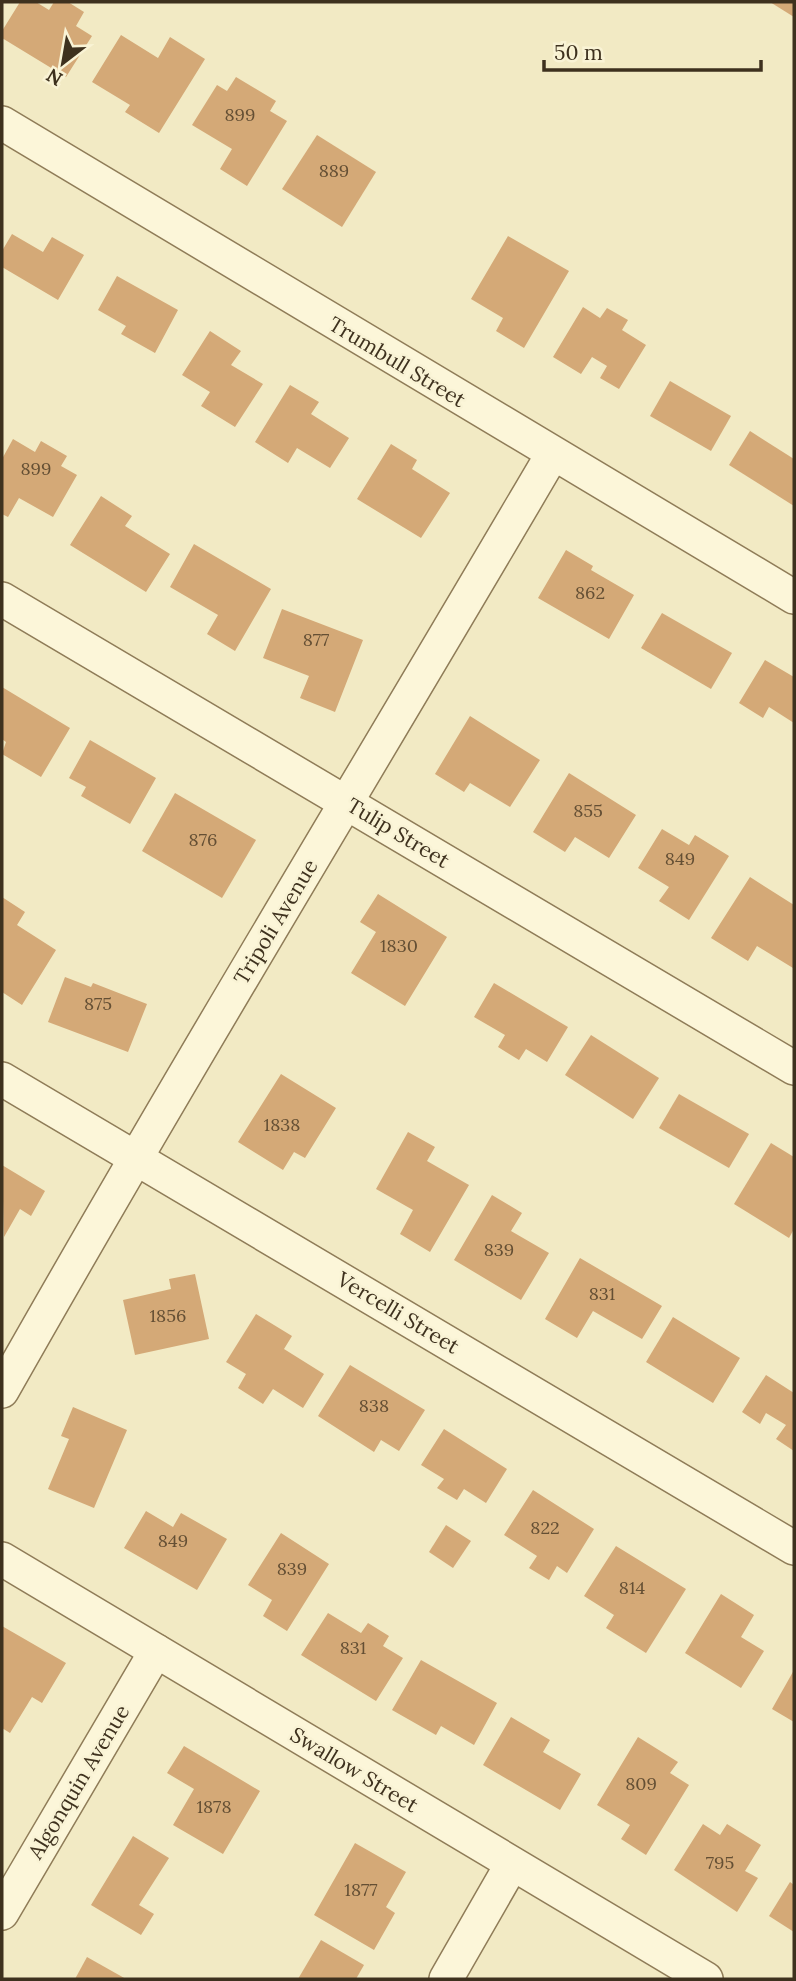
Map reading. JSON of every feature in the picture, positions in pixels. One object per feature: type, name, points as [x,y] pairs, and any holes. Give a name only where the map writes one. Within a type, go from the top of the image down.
[{"type":"street","name":"Trumbull Street","points":[[2,124],[552,455],[794,597]]},
{"type":"street","name":"Tripoli Avenue","points":[[2,1391],[134,1157],[348,803],[552,455]]},
{"type":"street","name":"Tulip Street","points":[[2,599],[794,1068]]},
{"type":"street","name":"Vercelli Street","points":[[2,1079],[794,1548]]},
{"type":"street","name":"Swallow Street","points":[[2,1559],[706,1979]]},
{"type":"street","name":"Algonquin Avenue","points":[[2,1913],[156,1651]]},
{"type":"street","points":[[446,1979],[512,1864]]},
{"type":"building","points":[[20,2],[36,2],[49,10],[54,2],[68,2],[84,12],[76,26],[92,36],[66,77],[2,38],[2,31]]},
{"type":"building","points":[[770,2],[794,2],[794,17]]},
{"type":"building","points":[[121,35],[158,58],[170,37],[205,59],[159,133],[125,112],[130,105],[92,82]]},
{"type":"building","points":[[236,77],[276,101],[270,111],[287,121],[247,186],[220,169],[232,149],[192,125],[217,85],[227,91]]},
{"type":"building","points":[[317,135],[376,172],[342,227],[282,189]]},
{"type":"building","points":[[12,234],[43,252],[52,237],[84,255],[58,300],[2,267],[2,251]]},
{"type":"building","points":[[508,236],[569,271],[524,348],[496,331],[503,318],[471,299]]},
{"type":"building","points":[[117,276],[178,310],[155,353],[121,334],[126,326],[98,310]]},
{"type":"building","points":[[583,307],[600,318],[607,308],[628,320],[622,330],[646,345],[619,389],[600,378],[607,366],[592,357],[581,374],[553,357]]},
{"type":"building","points":[[210,331],[241,351],[231,365],[263,384],[235,427],[201,406],[210,392],[182,375]]},
{"type":"building","points":[[670,381],[731,416],[711,451],[650,416]]},
{"type":"building","points":[[290,385],[319,402],[311,414],[349,438],[330,468],[297,448],[288,463],[255,442]]},
{"type":"building","points":[[750,431],[794,459],[794,506],[729,465]]},
{"type":"building","points":[[13,439],[35,452],[41,441],[67,456],[61,466],[77,475],[53,517],[19,498],[8,517],[2,514],[2,459]]},
{"type":"building","points":[[391,444],[417,460],[412,469],[450,493],[421,538],[357,499]]},
{"type":"building","points":[[101,496],[132,516],[125,526],[170,554],[146,592],[70,545]]},
{"type":"building","points":[[194,544],[271,589],[235,651],[207,634],[218,615],[170,587]]},
{"type":"building","points":[[566,550],[593,566],[591,570],[634,595],[609,639],[538,598]]},
{"type":"building","points":[[282,609],[363,640],[335,712],[300,698],[309,676],[263,658]]},
{"type":"building","points":[[662,613],[732,653],[711,689],[641,648]]},
{"type":"building","points":[[765,660],[794,677],[794,723],[769,707],[763,718],[739,703]]},
{"type":"building","points":[[2,687],[70,728],[41,777],[2,754],[6,742],[2,739]]},
{"type":"building","points":[[470,716],[540,760],[510,807],[470,783],[464,792],[435,774]]},
{"type":"building","points":[[90,740],[156,778],[130,824],[81,796],[86,787],[69,778]]},
{"type":"building","points":[[569,773],[636,815],[609,858],[575,837],[565,852],[533,832]]},
{"type":"building","points":[[175,793],[256,840],[222,898],[142,851]]},
{"type":"building","points":[[662,829],[689,845],[695,835],[729,856],[689,920],[659,901],[669,887],[638,868]]},
{"type":"building","points":[[750,877],[794,905],[793,968],[757,946],[748,961],[711,938]]},
{"type":"building","points":[[378,894],[447,937],[405,1006],[351,973],[376,932],[360,922]]},
{"type":"building","points":[[2,897],[25,912],[17,925],[56,950],[22,1005],[2,992]]},
{"type":"building","points":[[65,977],[91,987],[93,983],[147,1004],[128,1052],[48,1022]]},
{"type":"building","points":[[494,983],[568,1027],[547,1062],[526,1049],[519,1060],[498,1047],[505,1035],[474,1017]]},
{"type":"building","points":[[591,1035],[659,1078],[633,1119],[565,1075]]},
{"type":"building","points":[[281,1074],[336,1108],[305,1158],[294,1152],[283,1170],[238,1142]]},
{"type":"building","points":[[679,1094],[749,1134],[729,1168],[659,1128]]},
{"type":"building","points":[[408,1132],[435,1147],[427,1161],[469,1185],[430,1252],[400,1234],[413,1210],[376,1189]]},
{"type":"building","points":[[771,1143],[794,1157],[794,1229],[789,1238],[734,1204]]},
{"type":"building","points":[[2,1165],[45,1191],[31,1216],[20,1209],[4,1237]]},
{"type":"building","points":[[492,1195],[522,1213],[511,1231],[549,1253],[521,1300],[454,1260]]},
{"type":"building","points":[[580,1258],[662,1306],[642,1339],[593,1311],[577,1338],[545,1319]]},
{"type":"building","points":[[195,1274],[209,1339],[135,1355],[123,1300],[171,1289],[169,1279]]},
{"type":"building","points":[[256,1314],[292,1336],[284,1349],[324,1374],[303,1408],[273,1389],[263,1404],[238,1388],[246,1374],[226,1362]]},
{"type":"building","points":[[673,1317],[740,1358],[713,1403],[646,1362]]},
{"type":"building","points":[[350,1365],[425,1410],[399,1451],[381,1440],[374,1452],[318,1416]]},
{"type":"building","points":[[766,1375],[794,1393],[794,1451],[776,1439],[786,1425],[766,1413],[760,1424],[742,1412]]},
{"type":"building","points":[[73,1407],[127,1430],[94,1508],[48,1489],[69,1439],[61,1436]]},
{"type":"building","points":[[444,1429],[507,1469],[486,1503],[464,1489],[457,1500],[437,1488],[444,1479],[421,1465]]},
{"type":"building","points":[[533,1490],[594,1529],[567,1573],[557,1566],[549,1580],[529,1568],[537,1556],[504,1535]]},
{"type":"building","points":[[146,1511],[173,1527],[181,1513],[227,1539],[197,1590],[124,1548]]},
{"type":"building","points":[[446,1525],[471,1541],[453,1568],[429,1552]]},
{"type":"building","points":[[281,1533],[329,1564],[287,1631],[263,1616],[272,1600],[248,1585]]},
{"type":"building","points":[[616,1546],[686,1589],[646,1653],[606,1628],[614,1615],[584,1596]]},
{"type":"building","points":[[721,1594],[754,1615],[741,1637],[764,1651],[741,1688],[685,1653]]},
{"type":"building","points":[[328,1613],[361,1633],[368,1623],[389,1636],[383,1646],[403,1658],[376,1701],[301,1655]]},
{"type":"building","points":[[2,1626],[66,1663],[42,1703],[32,1697],[10,1733],[2,1728]]},
{"type":"building","points":[[421,1660],[497,1703],[474,1745],[441,1726],[436,1735],[392,1710]]},
{"type":"building","points":[[794,1670],[794,1722],[772,1709]]},
{"type":"building","points":[[511,1717],[550,1740],[543,1752],[581,1774],[560,1810],[483,1765]]},
{"type":"building","points":[[638,1737],[678,1762],[670,1773],[689,1785],[646,1855],[621,1839],[630,1825],[597,1805]]},
{"type":"building","points":[[184,1746],[260,1791],[223,1854],[173,1825],[194,1789],[167,1773]]},
{"type":"building","points":[[703,1824],[720,1835],[727,1824],[761,1845],[745,1871],[758,1878],[737,1912],[674,1870]]},
{"type":"building","points":[[133,1836],[169,1858],[139,1905],[154,1914],[141,1935],[91,1905]]},
{"type":"building","points":[[355,1843],[406,1872],[386,1907],[395,1913],[374,1950],[314,1915]]},
{"type":"building","points":[[790,1882],[794,1885],[794,1932],[769,1916]]},
{"type":"building","points":[[321,1940],[364,1965],[356,1979],[298,1979]]},
{"type":"building","points":[[87,1957],[126,1979],[75,1979]]}]
